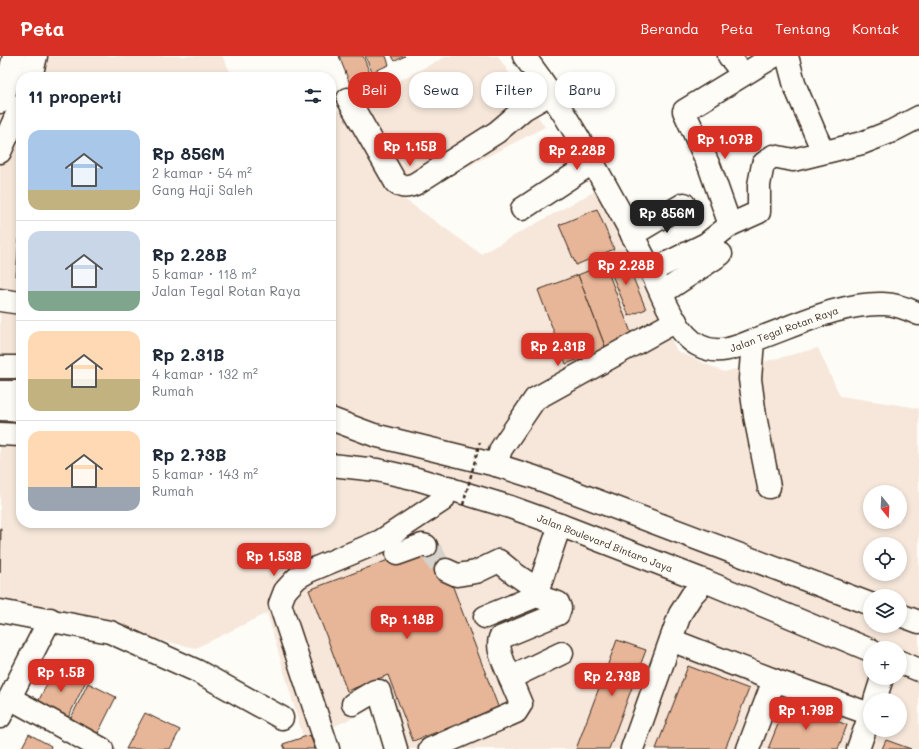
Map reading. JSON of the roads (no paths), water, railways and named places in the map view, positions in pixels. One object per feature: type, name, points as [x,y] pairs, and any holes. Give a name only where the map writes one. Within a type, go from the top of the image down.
[{"type":"street","points":[[0,102],[5,92],[14,56]]},
{"type":"street","points":[[32,72],[36,56]]},
{"type":"street","name":"Jalan Tegal Rotan Raya","points":[[524,56],[554,100],[592,163],[632,235],[676,321],[688,337],[698,346],[707,349],[729,350],[843,308],[885,304],[901,307],[919,314]]},
{"type":"street","points":[[729,56],[742,75]]},
{"type":"street","points":[[730,225],[710,168],[684,110],[774,56]]},
{"type":"street","points":[[787,56],[795,86],[823,152]]},
{"type":"street","points":[[353,108],[396,183],[400,186],[407,187],[415,184],[497,132],[524,109],[554,100]]},
{"type":"street","points":[[0,152],[16,116]]},
{"type":"street","points":[[651,271],[706,244],[730,225],[759,212],[759,185],[763,164],[773,156],[794,160],[862,143],[919,117]]},
{"type":"street","points":[[522,209],[592,163]]},
{"type":"street","points":[[632,235],[684,204]]},
{"type":"street","points":[[662,293],[721,254]]},
{"type":"street","points":[[0,300],[16,302]]},
{"type":"street","points":[[496,465],[501,449],[535,399],[676,321]]},
{"type":"street","points":[[753,341],[750,380],[755,416],[769,487]]},
{"type":"street","points":[[0,392],[16,392]]},
{"type":"street","points":[[0,409],[16,410]]},
{"type":"street","points":[[336,421],[374,435]]},
{"type":"street","points":[[336,427],[496,465],[534,477],[863,601]]},
{"type":"street","points":[[0,434],[16,435]]},
{"type":"street","points":[[336,454],[377,470]]},
{"type":"street","name":"Jalan Boulevard Bintaro Jaya","points":[[336,466],[377,470],[448,487],[560,525],[705,581],[863,647]]},
{"type":"street","points":[[328,749],[280,604],[285,591],[297,578],[309,571],[381,541],[443,500],[448,487]]},
{"type":"street","points":[[485,617],[537,593],[560,525]]},
{"type":"street","points":[[398,554],[422,545],[426,546]]},
{"type":"street","points":[[430,749],[516,712],[521,704],[499,649],[498,643],[500,638],[558,614],[560,608],[558,603],[537,593],[499,561],[476,572],[457,575],[446,570]]},
{"type":"street","points":[[632,749],[680,614],[692,596],[705,581]]},
{"type":"street","points":[[0,611],[50,619],[110,632],[197,671],[282,718]]},
{"type":"street","points":[[907,618],[919,622]]},
{"type":"street","points":[[50,619],[5,708],[102,749]]},
{"type":"street","points":[[672,640],[774,680],[863,712]]},
{"type":"street","points":[[510,678],[562,653]]},
{"type":"street","points":[[907,665],[919,670]]},
{"type":"street","points":[[748,749],[774,680]]},
{"type":"street","points":[[353,704],[375,691],[379,691],[396,749]]},
{"type":"street","points":[[858,749],[863,735]]},
{"type":"tunnel","points":[[426,546],[432,552],[439,564],[446,570]]}]
